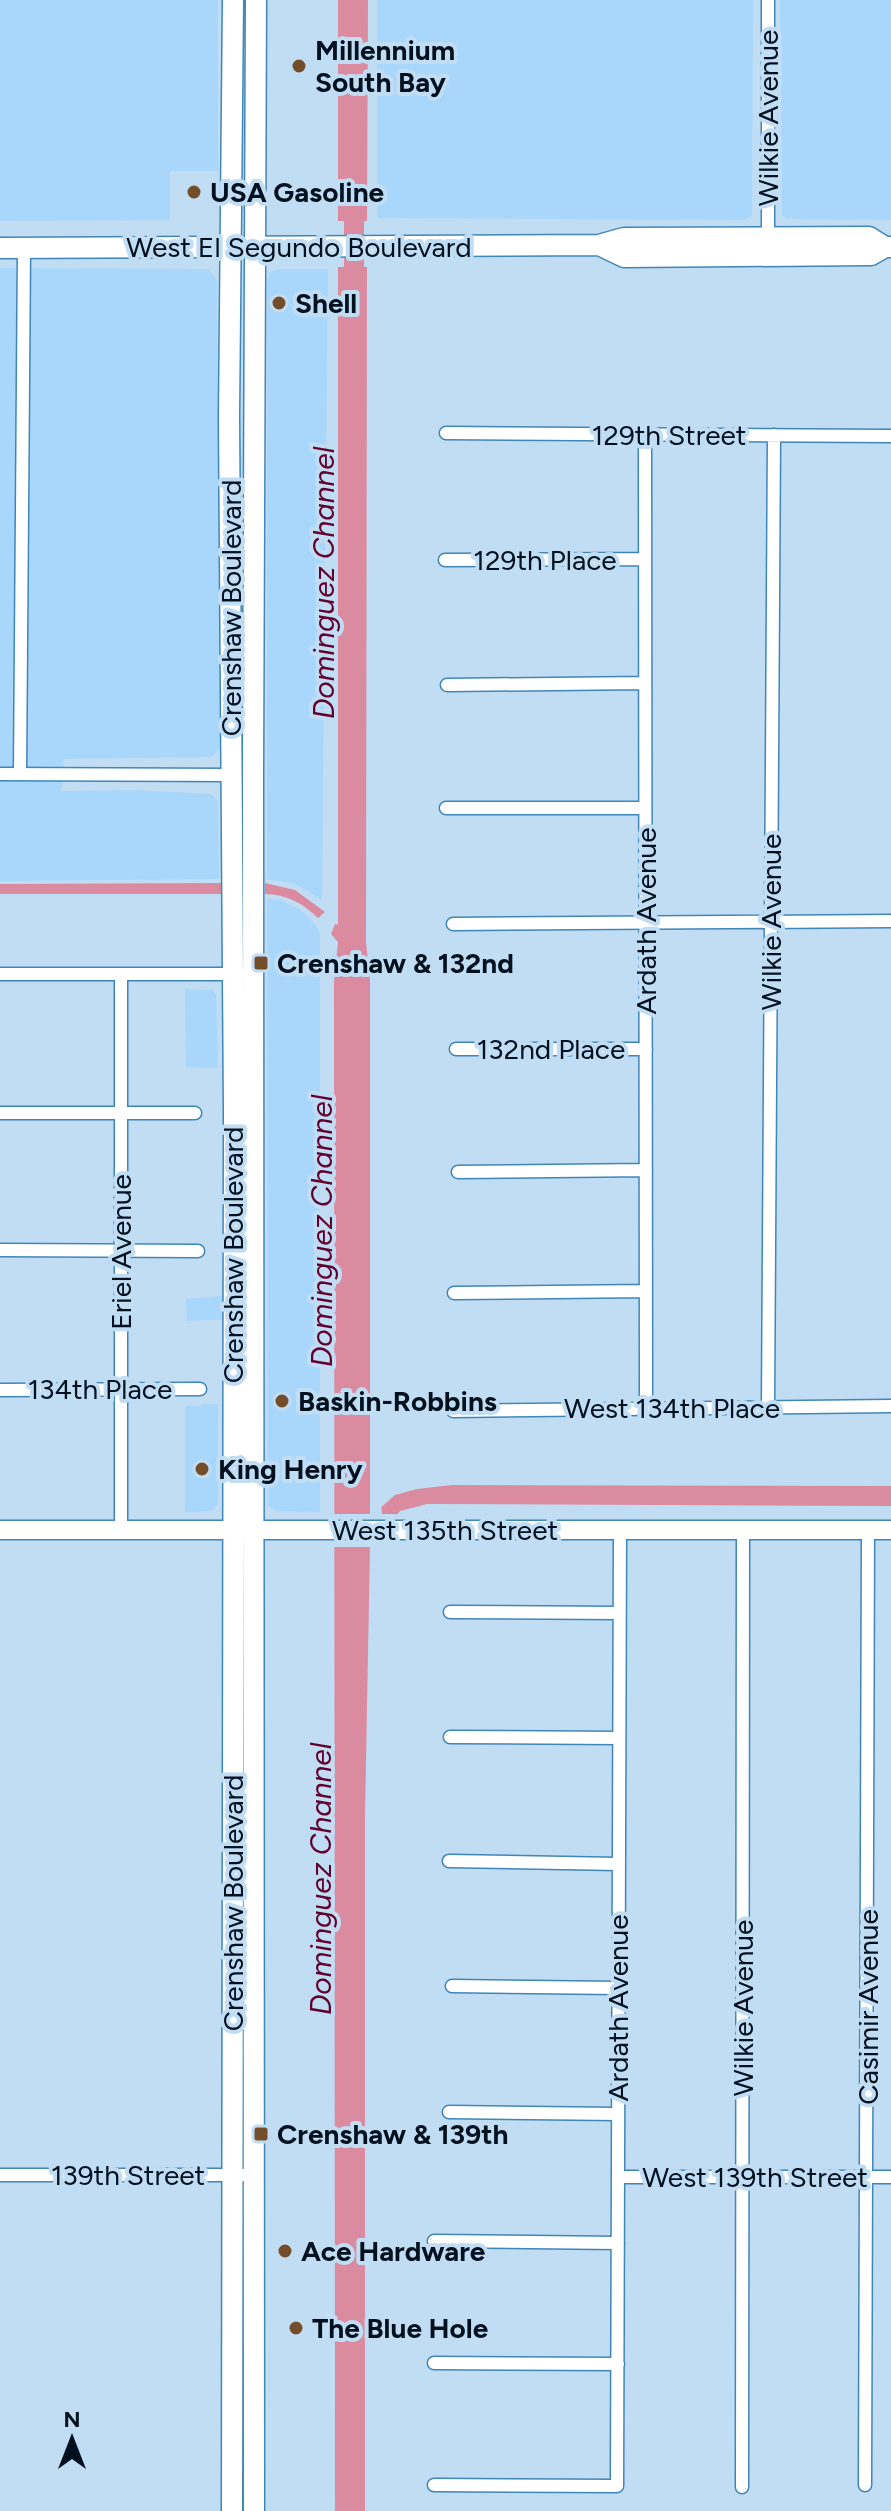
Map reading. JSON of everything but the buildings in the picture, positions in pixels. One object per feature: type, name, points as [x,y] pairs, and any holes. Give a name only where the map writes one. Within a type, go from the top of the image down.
[{"type":"main road","name":"Crenshaw Boulevard","points":[[232,2511],[233,1695],[242,1530],[244,974],[243,889],[232,775],[229,417],[233,0]]},
{"type":"main road","name":"Crenshaw Boulevard","points":[[243,889],[253,775],[256,0]]},
{"type":"main road","name":"West El Segundo Boulevard","points":[[0,248],[757,245],[764,243],[768,237],[869,237],[888,247]]},
{"type":"main road","name":"West El Segundo Boulevard","points":[[599,245],[624,257],[871,255],[888,247]]},
{"type":"main road","points":[[232,775],[253,775]]},
{"type":"main road","name":"Crenshaw Boulevard","points":[[242,1530],[254,1695],[254,2511]]},
{"type":"main road","points":[[233,1695],[254,1695]]},
{"type":"main road","points":[[233,1936],[255,1937]]},
{"type":"street","name":"Wilkie Avenue","points":[[768,0],[768,237]]},
{"type":"street","points":[[20,774],[24,248]]},
{"type":"street","name":"129th Street","points":[[446,433],[891,436]]},
{"type":"street","name":"Ardath Avenue","points":[[645,434],[646,1408]]},
{"type":"street","name":"Wilkie Avenue","points":[[768,1408],[774,435]]},
{"type":"street","name":"129th Place","points":[[445,560],[645,559]]},
{"type":"street","points":[[447,685],[645,683]]},
{"type":"street","points":[[0,774],[232,775]]},
{"type":"street","points":[[446,808],[645,808]]},
{"type":"street","points":[[453,924],[891,921]]},
{"type":"street","points":[[0,974],[244,974]]},
{"type":"street","name":"Eriel Avenue","points":[[121,974],[121,1530]]},
{"type":"street","name":"132nd Place","points":[[456,1049],[646,1049]]},
{"type":"street","points":[[0,1113],[195,1113]]},
{"type":"street","points":[[458,1172],[646,1170]]},
{"type":"street","points":[[0,1250],[198,1251]]},
{"type":"street","points":[[454,1293],[646,1291]]},
{"type":"street","name":"134th Place","points":[[0,1390],[200,1389]]},
{"type":"street","name":"West 134th Place","points":[[453,1411],[891,1406]]},
{"type":"street","name":"Wilkie Avenue","points":[[742,2487],[743,1529]]},
{"type":"street","name":"West 135th Street","points":[[0,1530],[891,1530]]},
{"type":"street","name":"Ardath Avenue","points":[[434,2485],[617,2486],[620,1530]]},
{"type":"street","name":"Casimir Avenue","points":[[865,2485],[868,1530]]},
{"type":"street","points":[[450,1612],[619,1613]]},
{"type":"street","points":[[450,1737],[619,1738]]},
{"type":"street","points":[[449,1861],[618,1864]]},
{"type":"street","points":[[452,1986],[618,1988]]},
{"type":"street","points":[[449,2112],[618,2114]]},
{"type":"street","name":"139th Street","points":[[0,2175],[255,2175]]},
{"type":"street","name":"West 139th Street","points":[[618,2177],[891,2177]]},
{"type":"street","points":[[434,2241],[618,2243]]},
{"type":"street","points":[[434,2363],[618,2364]]},
{"type":"shaded area","points":[[0,0],[218,0],[218,171],[170,171],[170,220],[0,221]]},
{"type":"shaded area","points":[[338,0],[368,0],[367,221],[338,221]]},
{"type":"shaded area","points":[[377,0],[753,0],[752,215],[746,220],[377,218]]},
{"type":"shaded area","points":[[780,0],[891,0],[891,220],[787,219],[782,215]]},
{"type":"shaded area","points":[[338,267],[367,267],[366,942],[370,980],[370,1517],[395,1495],[452,1485],[891,1486],[891,1506],[427,1504],[400,1511],[370,1545],[365,1817],[365,2511],[335,2511],[334,981],[338,942],[331,934],[335,924],[338,925]]},
{"type":"shaded area","points":[[0,268],[208,269],[217,280],[220,749],[211,757],[63,759],[61,791],[135,790],[211,794],[218,801],[219,879],[0,881]]},
{"type":"shaded area","points":[[278,269],[328,269],[322,900],[296,884],[267,879],[267,280],[271,272]]},
{"type":"shaded area","points":[[222,883],[222,894],[0,894],[0,884]]},
{"type":"shaded area","points":[[265,883],[295,890],[325,912],[318,918],[294,900],[265,894]]},
{"type":"shaded area","points":[[267,899],[280,900],[301,910],[320,934],[320,1512],[276,1511],[268,1505]]},
{"type":"shaded area","points":[[185,989],[212,990],[216,995],[218,1068],[186,1067]]},
{"type":"shaded area","points":[[232,1295],[232,1319],[187,1321],[186,1299]]},
{"type":"shaded area","points":[[218,1404],[218,1504],[211,1511],[185,1512],[185,1406]]},
{"type":"pier","points":[[381,1505],[382,1514],[398,1514],[374,1547],[334,1547],[334,1514],[374,1514]]},
{"type":"waterway","name":"Dominguez Channel","points":[[354,196],[354,292]]},
{"type":"place","name":"Millennium South Bay","points":[[299,66]]},
{"type":"place","name":"USA Gasoline","points":[[194,192]]},
{"type":"place","name":"Shell","points":[[279,303]]},
{"type":"place","name":"Crenshaw & 132nd","points":[[261,963]]},
{"type":"place","name":"Baskin-Robbins","points":[[282,1401]]},
{"type":"place","name":"King Henry","points":[[202,1469]]},
{"type":"place","name":"Crenshaw & 139th","points":[[261,2134]]},
{"type":"place","name":"Ace Hardware","points":[[285,2251]]},
{"type":"place","name":"The Blue Hole","points":[[296,2328]]}]
